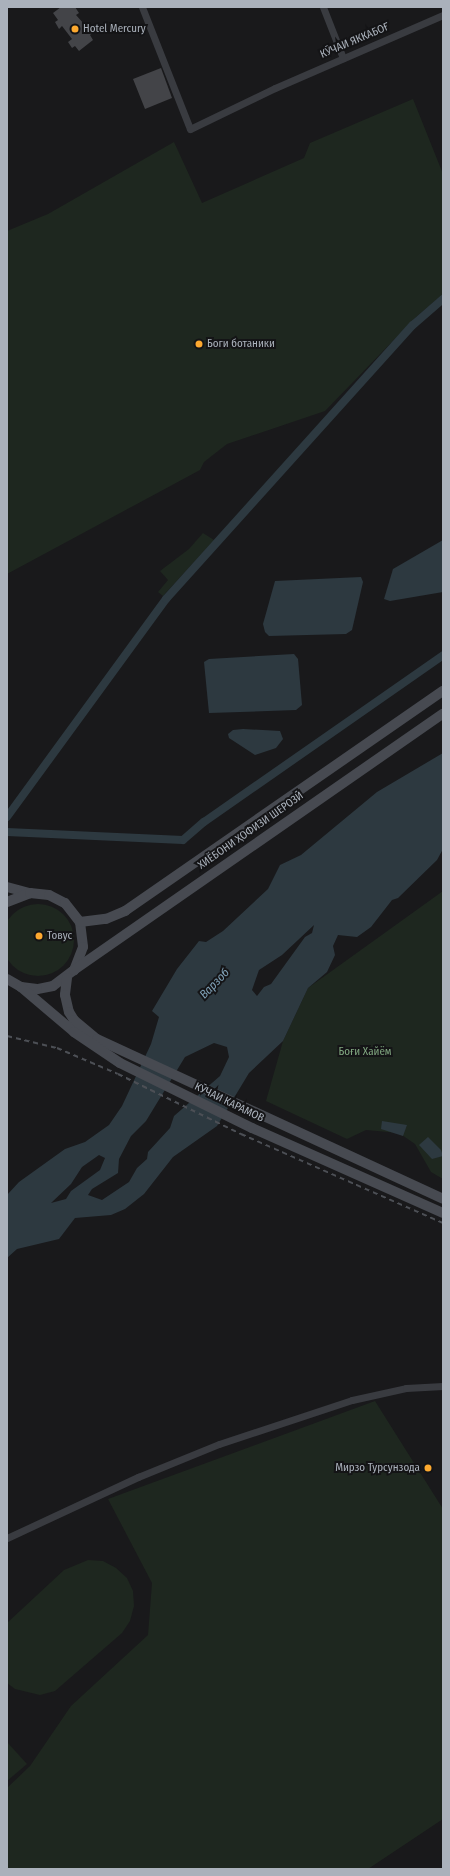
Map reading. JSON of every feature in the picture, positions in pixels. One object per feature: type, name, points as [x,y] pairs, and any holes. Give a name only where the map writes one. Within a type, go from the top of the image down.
[{"type":"main road","name":"ХИЁБОНИ ҲОФИЗИ ШЕРОЗӢ","points":[[80,922],[106,920],[125,911],[443,691]]},
{"type":"main road","name":"ХИЁБОНИ ҲОФИЗИ ШЕРОЗӢ","points":[[7,980],[21,987],[37,989],[53,986],[443,714]]},
{"type":"main road","points":[[7,886],[60,900],[74,911],[80,922],[83,947],[71,974]]},
{"type":"main road","points":[[7,902],[30,893]]},
{"type":"main road","name":"КӮЧАИ КАРАМОВ","points":[[71,974],[66,999],[74,1020],[97,1039],[443,1199]]},
{"type":"main road","name":"КӮЧАИ КАРАМОВ","points":[[21,987],[74,1032],[120,1063],[252,1128],[443,1213]]},
{"type":"street","name":"КӮЧАИ ЯККАБОҒ","points":[[142,7],[190,129],[275,88],[443,15]]},
{"type":"street","points":[[322,7],[344,58]]},
{"type":"street","points":[[7,1538],[138,1477],[219,1444],[352,1400],[406,1388],[443,1386]]},
{"type":"green space","name":"Боги ботаники","points":[[413,99],[443,174],[443,294],[416,317],[325,411],[227,444],[204,462],[200,470],[7,574],[7,231],[48,214],[174,142],[202,203],[304,158],[310,143]]},
{"type":"green space","points":[[203,533],[214,540],[163,596],[158,592],[168,580],[160,571],[189,549]]},
{"type":"green space","name":"Боғи Хайём","points":[[443,891],[443,1179],[431,1172],[415,1144],[399,1133],[366,1130],[347,1139],[266,1101],[283,1041],[308,988]]},
{"type":"green space","points":[[38,904],[58,910],[68,920],[74,940],[68,960],[58,970],[38,976],[18,970],[8,960],[2,940],[8,920],[18,910]]},
{"type":"green space","points":[[375,1401],[443,1509],[443,1819],[368,1869],[7,1869],[7,1788],[30,1766],[71,1706],[148,1635],[152,1583],[108,1499]]},
{"type":"green space","points":[[88,1560],[103,1561],[116,1568],[127,1578],[133,1591],[134,1606],[130,1621],[122,1633],[55,1691],[40,1695],[15,1689],[7,1683],[7,1623],[64,1570]]},
{"type":"green space","points":[[7,1742],[27,1764],[7,1781]]},
{"type":"water","points":[[443,540],[443,592],[390,601],[384,599],[393,569]]},
{"type":"water","points":[[361,577],[363,582],[352,630],[346,634],[269,636],[265,632],[263,624],[275,581]]},
{"type":"water","points":[[294,654],[298,659],[302,705],[296,710],[209,713],[204,662],[209,659]]},
{"type":"water","points":[[243,729],[280,731],[283,739],[276,748],[255,755],[229,738],[228,734],[233,730]]},
{"type":"water","name":"Варзоб","points":[[443,753],[443,849],[437,860],[398,898],[392,900],[371,927],[357,937],[338,935],[333,946],[335,955],[327,972],[308,988],[283,1041],[249,1073],[217,1126],[173,1157],[144,1194],[125,1209],[111,1215],[75,1218],[59,1239],[17,1249],[7,1258],[7,1195],[19,1182],[65,1149],[85,1142],[109,1125],[122,1106],[151,1044],[159,1017],[152,1011],[177,969],[199,941],[206,942],[223,931],[268,889],[280,865],[301,855],[377,792]],"holes":[[[314,925],[312,933],[305,937],[271,984],[264,987],[257,996],[252,990],[259,970],[282,955]],[[214,1043],[227,1047],[229,1057],[220,1076],[174,1116],[170,1128],[148,1152],[147,1159],[137,1168],[129,1182],[102,1200],[88,1195],[92,1189],[118,1173],[119,1159],[131,1136],[146,1121],[185,1057]],[[99,1155],[105,1158],[100,1170],[71,1191],[66,1199],[51,1203],[71,1184],[82,1167]]]},
{"type":"water","points":[[382,1121],[407,1125],[403,1136],[381,1129]]},
{"type":"water","points":[[428,1137],[441,1150],[443,1156],[432,1159],[419,1145]]},
{"type":"building","name":"Hotel Mercury","points":[[61,7],[75,7],[79,13],[76,15],[92,33],[90,35],[93,40],[79,51],[75,46],[72,48],[68,42],[72,39],[62,26],[59,29],[55,22],[58,20],[53,13]]},
{"type":"building","points":[[161,68],[172,98],[145,109],[133,79]]},
{"type":"waterway","points":[[7,817],[166,599],[413,325],[443,299]]},
{"type":"waterway","points":[[7,832],[183,840],[204,822],[443,655]]},
{"type":"railway","points":[[7,1036],[57,1048],[118,1074],[241,1134],[443,1223]]},
{"type":"place","name":"Hotel Mercury","points":[[75,29]]},
{"type":"place","name":"Боги ботаники","points":[[199,344]]},
{"type":"place","name":"Товус","points":[[39,936]]},
{"type":"place","name":"Мирзо Турсунзода","points":[[428,1468]]}]
